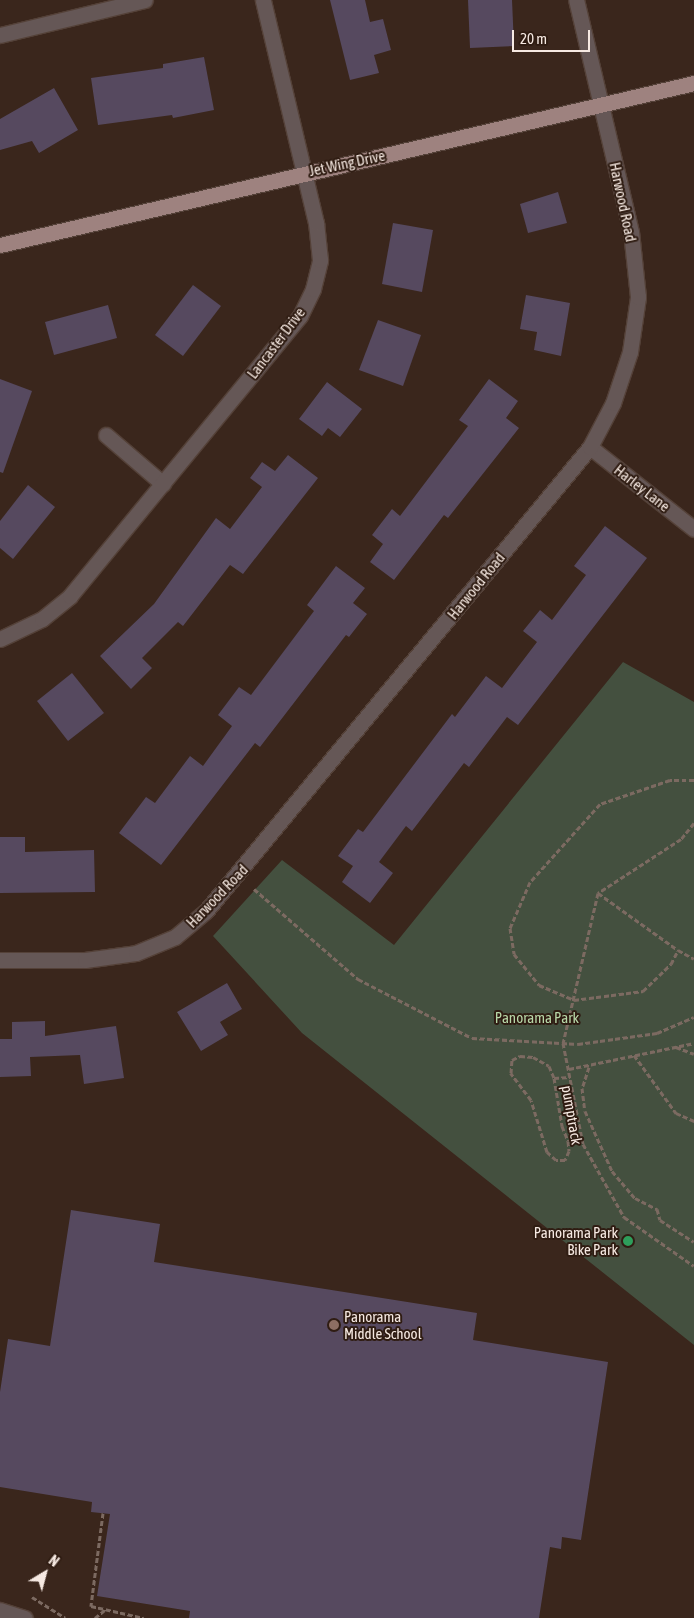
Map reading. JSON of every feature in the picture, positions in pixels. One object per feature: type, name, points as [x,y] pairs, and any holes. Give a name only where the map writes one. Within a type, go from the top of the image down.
[{"type":"main road","name":"Jet Wing Drive","points":[[0,245],[303,172],[602,107],[694,83]]},
{"type":"street","points":[[0,35],[145,0]]},
{"type":"street","name":"Lancaster Drive","points":[[0,639],[42,619],[70,596],[300,316],[313,289],[320,260],[316,223],[263,0]]},
{"type":"street","name":"Harwood Road","points":[[0,960],[85,960],[136,953],[175,937],[206,911],[590,447],[613,403],[630,352],[638,297],[631,232],[576,0]]},
{"type":"street","points":[[106,435],[162,484]]},
{"type":"street","name":"Harley Lane","points":[[590,447],[694,529]]},
{"type":"street","points":[[0,1610],[25,1618]]},
{"type":"path","points":[[678,950],[670,964],[643,991],[574,1000],[539,985],[514,954],[510,928],[530,882],[600,804],[670,780],[694,780]]},
{"type":"path","points":[[694,822],[681,839],[598,893],[563,1043],[583,1144],[624,1216],[694,1266]]},
{"type":"path","points":[[254,889],[358,979],[472,1038],[563,1043],[657,1033],[694,1017]]},
{"type":"path","points":[[598,893],[694,960]]},
{"type":"path","points":[[568,1069],[589,1067],[694,1043]]},
{"type":"path","points":[[676,1048],[694,1054]]},
{"type":"path","name":"pumptrack","points":[[520,1056],[533,1057],[549,1066],[554,1078],[562,1126],[568,1141],[565,1160],[556,1160],[548,1152],[531,1100],[511,1073],[512,1060],[520,1056]]},
{"type":"path","points":[[634,1056],[676,1113],[694,1121]]},
{"type":"path","points":[[589,1067],[582,1088],[586,1111],[612,1171],[635,1198],[657,1209],[660,1220],[694,1242]]},
{"type":"path","name":"pumptrack","points":[[554,1078],[570,1077]]},
{"type":"path","points":[[103,1513],[91,1606],[144,1618]]},
{"type":"path","points":[[95,1618],[106,1609]]},
{"type":"green space","name":"Panorama Park","points":[[623,662],[694,702],[694,1345],[302,1033],[213,936],[282,860],[394,945]]},
{"type":"building","points":[[330,0],[365,0],[370,22],[383,19],[391,50],[374,55],[379,73],[350,80]]},
{"type":"building","points":[[468,0],[512,0],[514,46],[470,48]]},
{"type":"building","points":[[204,57],[214,110],[173,118],[172,115],[98,125],[91,78],[163,68],[163,64]]},
{"type":"building","points":[[54,88],[78,130],[39,153],[32,141],[0,150],[0,119]]},
{"type":"building","points":[[558,192],[567,223],[528,233],[520,204]]},
{"type":"building","points":[[393,223],[433,230],[422,292],[382,284]]},
{"type":"building","points":[[193,285],[221,306],[183,356],[155,335]]},
{"type":"building","points":[[526,295],[570,303],[561,356],[534,350],[537,332],[520,329]]},
{"type":"building","points":[[108,305],[117,338],[54,355],[45,322]]},
{"type":"building","points":[[378,320],[421,335],[403,386],[359,370]]},
{"type":"building","points":[[0,379],[32,391],[3,473],[0,472]]},
{"type":"building","points":[[489,379],[518,401],[506,418],[519,428],[448,518],[444,515],[394,580],[370,562],[383,544],[372,535],[392,509],[400,516],[468,426],[459,420]]},
{"type":"building","points":[[327,382],[362,409],[340,437],[328,428],[322,436],[299,419]]},
{"type":"building","points":[[288,455],[318,478],[243,574],[230,565],[183,626],[178,622],[142,658],[152,668],[131,689],[100,656],[154,604],[216,518],[230,529],[262,487],[250,478],[262,462],[275,471]]},
{"type":"building","points":[[28,485],[55,507],[13,559],[0,548],[0,521]]},
{"type":"building","points":[[605,526],[647,558],[518,725],[507,717],[469,767],[464,763],[412,831],[406,826],[379,862],[393,873],[370,903],[342,882],[353,866],[338,856],[358,829],[363,832],[452,714],[455,717],[486,676],[502,688],[537,642],[523,631],[540,610],[552,620],[586,575],[574,566]]},
{"type":"building","points":[[336,566],[365,588],[353,603],[367,614],[349,637],[346,635],[260,747],[255,743],[161,865],[119,833],[146,797],[155,803],[190,756],[203,766],[232,726],[218,715],[239,687],[251,695],[314,611],[307,605]]},
{"type":"building","points":[[72,673],[104,713],[68,741],[37,701]]},
{"type":"building","points":[[0,837],[25,837],[25,852],[94,850],[95,892],[0,893]]},
{"type":"building","points":[[227,983],[242,1009],[220,1022],[228,1035],[201,1051],[177,1012]]},
{"type":"building","points":[[45,1021],[45,1036],[116,1026],[124,1078],[84,1084],[80,1055],[30,1057],[31,1076],[0,1077],[0,1039],[12,1039],[12,1022]]},
{"type":"building","points":[[71,1210],[160,1224],[154,1262],[477,1313],[473,1340],[608,1362],[581,1540],[562,1537],[561,1549],[550,1547],[539,1618],[189,1618],[190,1611],[97,1596],[110,1514],[91,1512],[92,1502],[0,1487],[0,1392],[8,1339],[50,1346]]},
{"type":"place","name":"Panorama Park Bike Park","points":[[628,1241]]},
{"type":"place","name":"Panorama Middle School","points":[[334,1325]]}]
